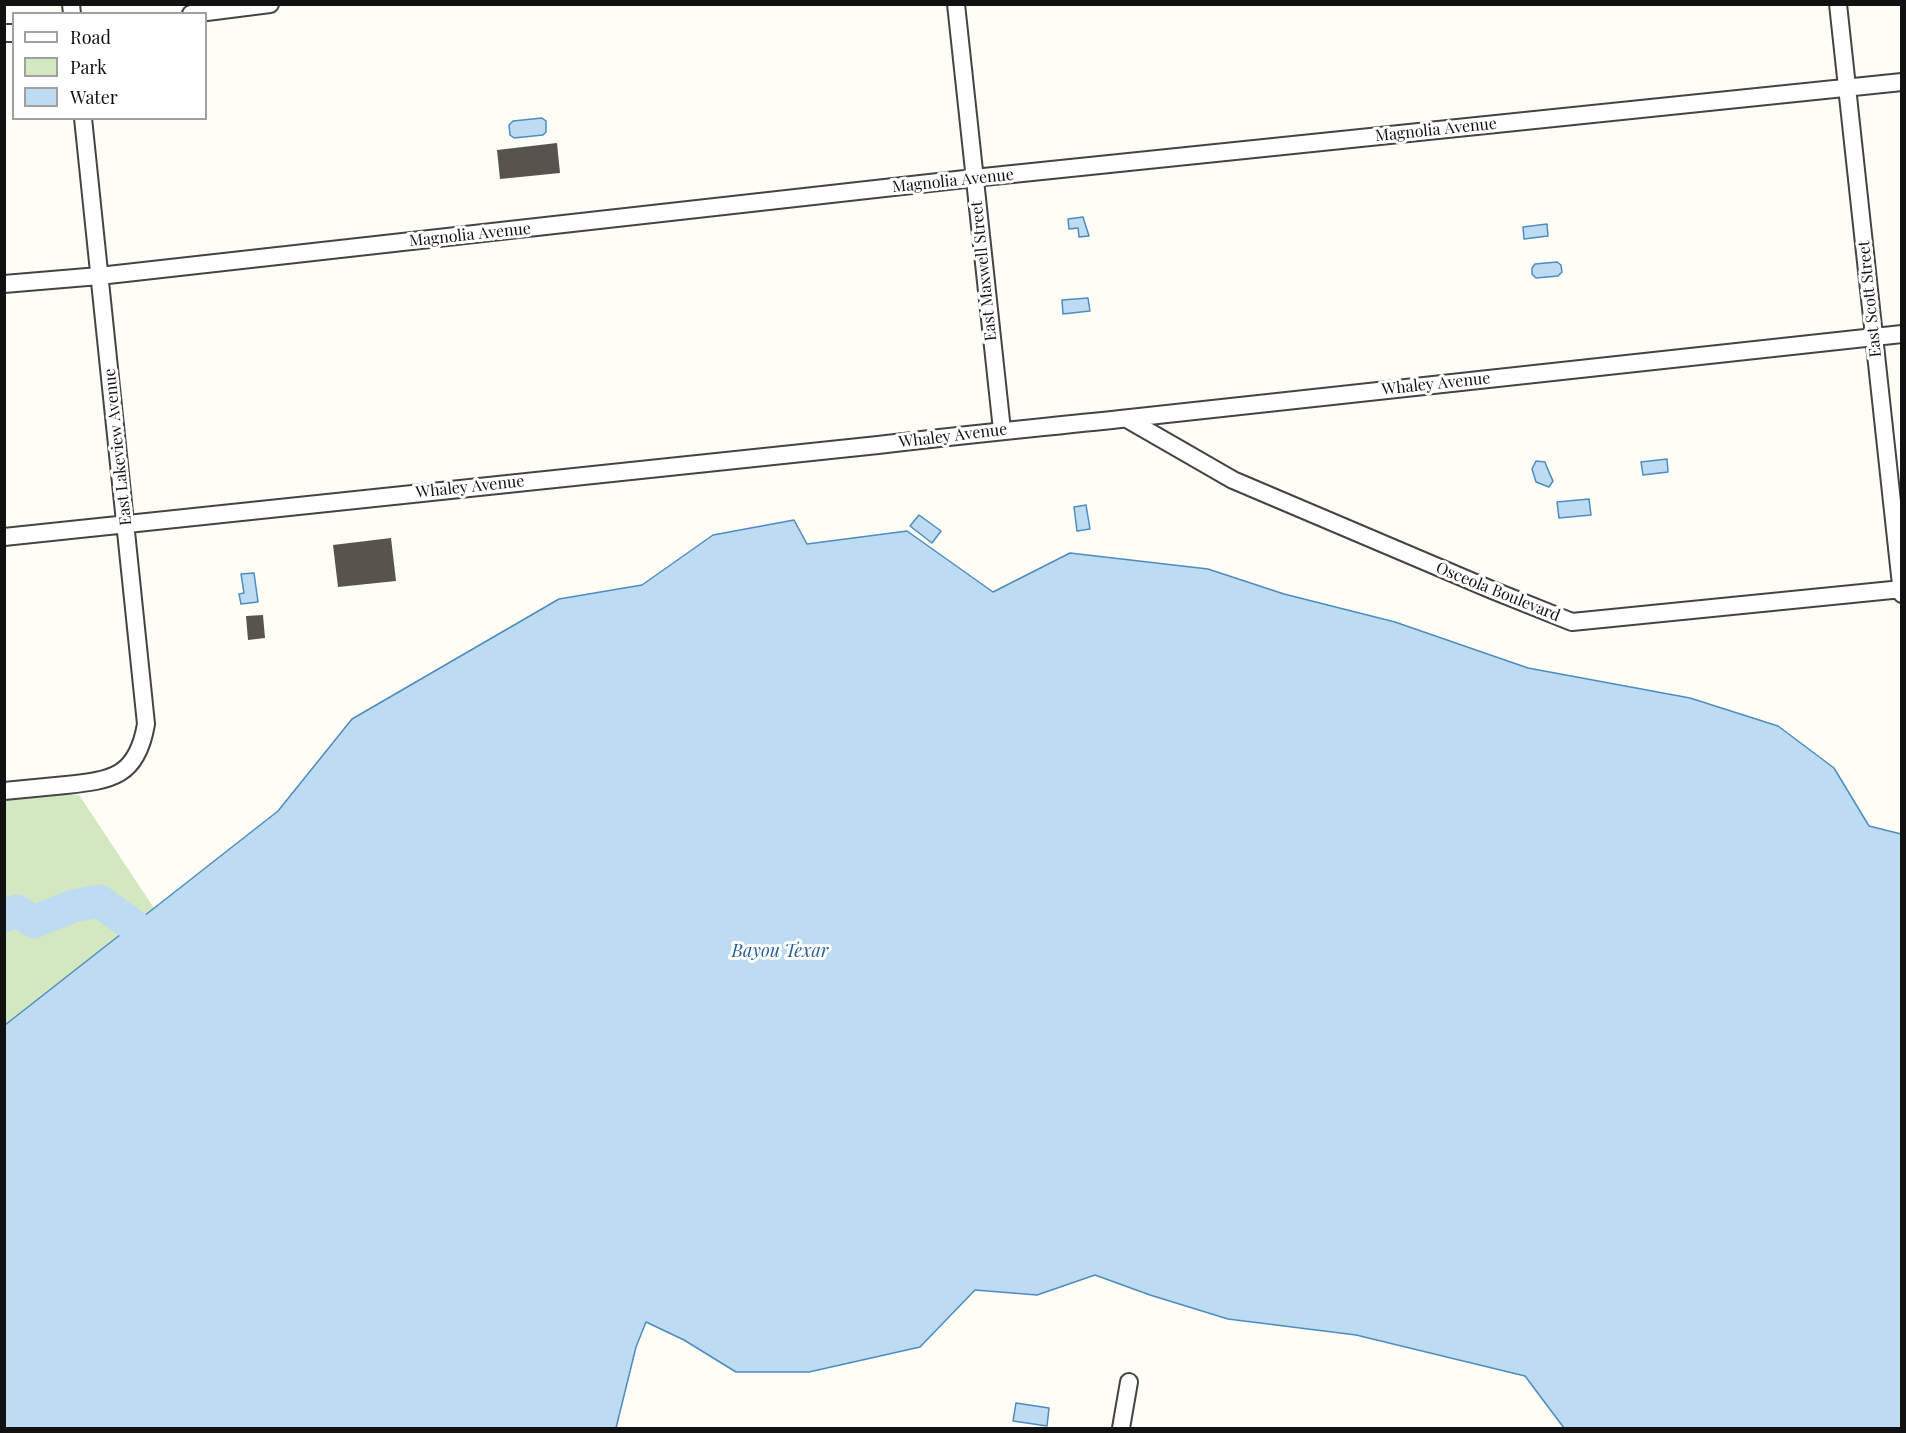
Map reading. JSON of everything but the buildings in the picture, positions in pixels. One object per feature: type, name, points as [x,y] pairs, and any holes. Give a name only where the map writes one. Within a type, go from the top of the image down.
[{"type":"street","points":[[207,12],[270,4]]},
{"type":"street","name":"East Maxwell Street","points":[[956,4],[1002,430]]},
{"type":"street","name":"East Scott Street","points":[[1838,4],[1902,594]]},
{"type":"street","name":"Magnolia Avenue","points":[[4,284],[99,276],[974,178],[1902,82]]},
{"type":"street","name":"East Lakeview Avenue","points":[[4,791],[102,781],[124,769],[136,755],[143,741],[146,724],[83,120]]},
{"type":"street","name":"Whaley Avenue","points":[[4,537],[1902,334]]},
{"type":"street","name":"Osceola Boulevard","points":[[1127,418],[1233,480],[1572,622],[1901,589]]},
{"type":"street","points":[[1121,1428],[1129,1382]]},
{"type":"green space","points":[[79,795],[154,908],[5,1025],[5,797]]},
{"type":"water","points":[[542,118],[546,121],[546,132],[543,135],[514,138],[510,135],[509,125],[513,121]]},
{"type":"water","points":[[1083,217],[1089,236],[1079,237],[1078,228],[1069,229],[1068,219]]},
{"type":"water","points":[[1547,224],[1548,236],[1524,239],[1523,227]]},
{"type":"water","points":[[1557,262],[1561,265],[1562,272],[1558,276],[1536,278],[1532,274],[1535,264]]},
{"type":"water","points":[[1088,298],[1090,311],[1063,314],[1062,300]]},
{"type":"water","points":[[1667,459],[1668,472],[1643,475],[1641,462]]},
{"type":"water","points":[[1536,461],[1545,462],[1553,481],[1549,487],[1536,482],[1532,469]]},
{"type":"water","points":[[1589,499],[1591,515],[1559,518],[1557,502]]},
{"type":"water","points":[[1086,505],[1090,529],[1077,531],[1074,507]]},
{"type":"water","points":[[919,515],[941,531],[932,543],[910,526]]},
{"type":"water","name":"Bayou Texar","points":[[794,520],[807,544],[907,531],[993,592],[1070,553],[1208,569],[1284,594],[1395,622],[1528,668],[1690,698],[1778,726],[1834,768],[1869,826],[1901,834],[1901,1428],[1564,1428],[1525,1376],[1356,1335],[1228,1319],[1095,1275],[1037,1295],[975,1290],[920,1347],[809,1372],[736,1372],[684,1340],[646,1322],[636,1347],[616,1428],[5,1428],[5,1025],[278,811],[352,719],[559,599],[642,585],[713,535]]},
{"type":"water","points":[[254,573],[258,602],[241,604],[239,594],[244,593],[241,574]]},
{"type":"water","points":[[1016,1403],[1049,1408],[1047,1426],[1013,1421]]},
{"type":"waterway","points":[[4,916],[17,911],[34,922],[73,906],[99,901],[133,925]]}]
